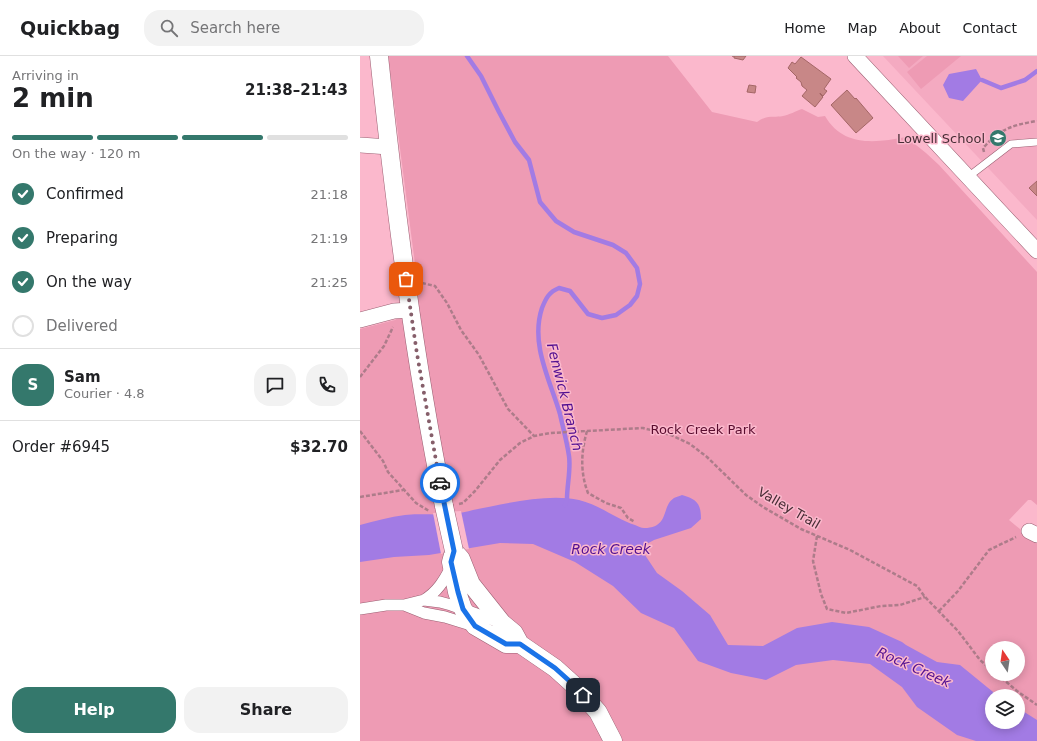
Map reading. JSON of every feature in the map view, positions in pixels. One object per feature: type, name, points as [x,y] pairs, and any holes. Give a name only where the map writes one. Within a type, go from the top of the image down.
[{"type":"street","points":[[379,56],[406,279],[427,414],[458,592],[463,609],[475,626]]},
{"type":"street","points":[[855,56],[1037,251]]},
{"type":"street","points":[[360,145],[389,147]]},
{"type":"street","points":[[360,320],[394,311],[411,310]]},
{"type":"street","points":[[453,559],[461,559],[471,584],[502,624],[514,633],[520,644],[555,668],[575,686],[598,712],[613,741]]},
{"type":"street","points":[[360,609],[386,604],[404,605],[424,600],[432,595],[438,588],[453,559]]},
{"type":"street","points":[[445,617],[455,614],[463,609],[468,602],[471,584]]},
{"type":"street","points":[[424,600],[440,602],[463,609],[502,624]]},
{"type":"street","points":[[404,605],[424,613],[445,617],[475,626],[506,644],[520,644]]},
{"type":"lane","points":[[968,177],[1011,144],[1037,142]]},
{"type":"path","points":[[406,279],[435,286],[447,303],[461,330],[479,355],[508,409],[534,436]]},
{"type":"path","points":[[360,377],[384,346],[394,325]]},
{"type":"path","name":"Valley Trail","points":[[550,433],[643,428],[672,436],[690,444],[707,457],[746,494],[763,507],[801,529],[850,550],[917,586],[938,611],[958,631],[980,660],[985,664]]},
{"type":"path","points":[[587,431],[583,445],[582,465],[584,482],[588,493],[606,503],[622,508],[628,518],[635,522]]},
{"type":"path","points":[[360,497],[404,490]]},
{"type":"path","points":[[938,611],[958,591],[989,550],[1033,533]]},
{"type":"path","points":[[817,536],[813,561],[821,594],[827,608],[846,613],[881,606],[900,605],[926,597]]},
{"type":"path","points":[[1005,681],[1037,705]]},
{"type":"shaded area","name":"Lowell School","points":[[883,56],[1037,56],[1037,220]]},
{"type":"green space","name":"Rock Creek Park","points":[[388,56],[668,56],[712,112],[757,122],[764,118],[779,117],[802,109],[818,117],[825,116],[832,126],[850,138],[883,141],[906,137],[939,165],[1037,272],[1037,505],[1031,500],[1028,500],[1009,520],[1037,543],[1037,741],[360,741],[360,329],[395,320],[419,295]]},
{"type":"green space","points":[[898,56],[923,56],[909,68]]},
{"type":"green space","points":[[927,56],[961,56],[921,89],[907,72]]},
{"type":"water","points":[[976,69],[982,80],[963,101],[949,98],[943,85],[949,74]]},
{"type":"water","name":"Rock Creek","points":[[682,495],[695,500],[700,509],[701,519],[691,528],[654,540],[643,546],[645,555],[657,573],[682,591],[710,615],[728,645],[763,646],[797,628],[832,622],[869,627],[902,642],[937,662],[960,665],[989,689],[985,689],[985,729],[1025,729],[1025,712],[1037,720],[1037,741],[976,741],[957,735],[917,707],[902,687],[870,664],[833,660],[796,665],[766,680],[731,673],[698,661],[674,628],[641,613],[613,586],[575,562],[533,544],[500,543],[429,555],[394,557],[360,562],[360,525],[388,518],[414,514],[448,514],[526,500],[567,498],[587,502],[621,519],[644,528],[652,527],[661,521],[667,506],[674,498]]},
{"type":"pier","points":[[461,511],[469,549],[441,554],[433,513]]},
{"type":"building","points":[[734,56],[746,56],[743,60],[734,58]]},
{"type":"building","points":[[801,57],[831,79],[824,89],[827,91],[823,96],[820,93],[823,97],[815,107],[802,96],[807,90],[788,68],[792,62],[795,64]]},
{"type":"building","points":[[749,85],[756,86],[755,93],[747,92]]},
{"type":"building","points":[[847,90],[873,118],[856,133],[831,105]]},
{"type":"building","points":[[1037,181],[1037,196],[1029,188]]},
{"type":"waterway","name":"Fenwick Branch","points":[[467,56],[481,76],[515,142],[529,160],[540,202],[556,221],[574,232],[613,245],[626,253],[637,268],[640,284],[637,296],[630,305],[616,315],[602,318],[588,314],[570,291],[559,288],[548,296],[542,308],[538,335],[540,348],[560,414],[569,456],[567,499],[565,505]]},
{"type":"waterway","points":[[982,80],[1001,88],[1025,80],[1037,71]]},
{"type":"way so far","points":[[406,279],[417,354],[440,483]]},
{"type":"place","name":"Lowell School","points":[[998,138]]},
{"type":"route","points":[[440,483],[454,551],[451,562],[463,609],[475,626],[506,644],[520,644],[555,668],[583,695]]}]
